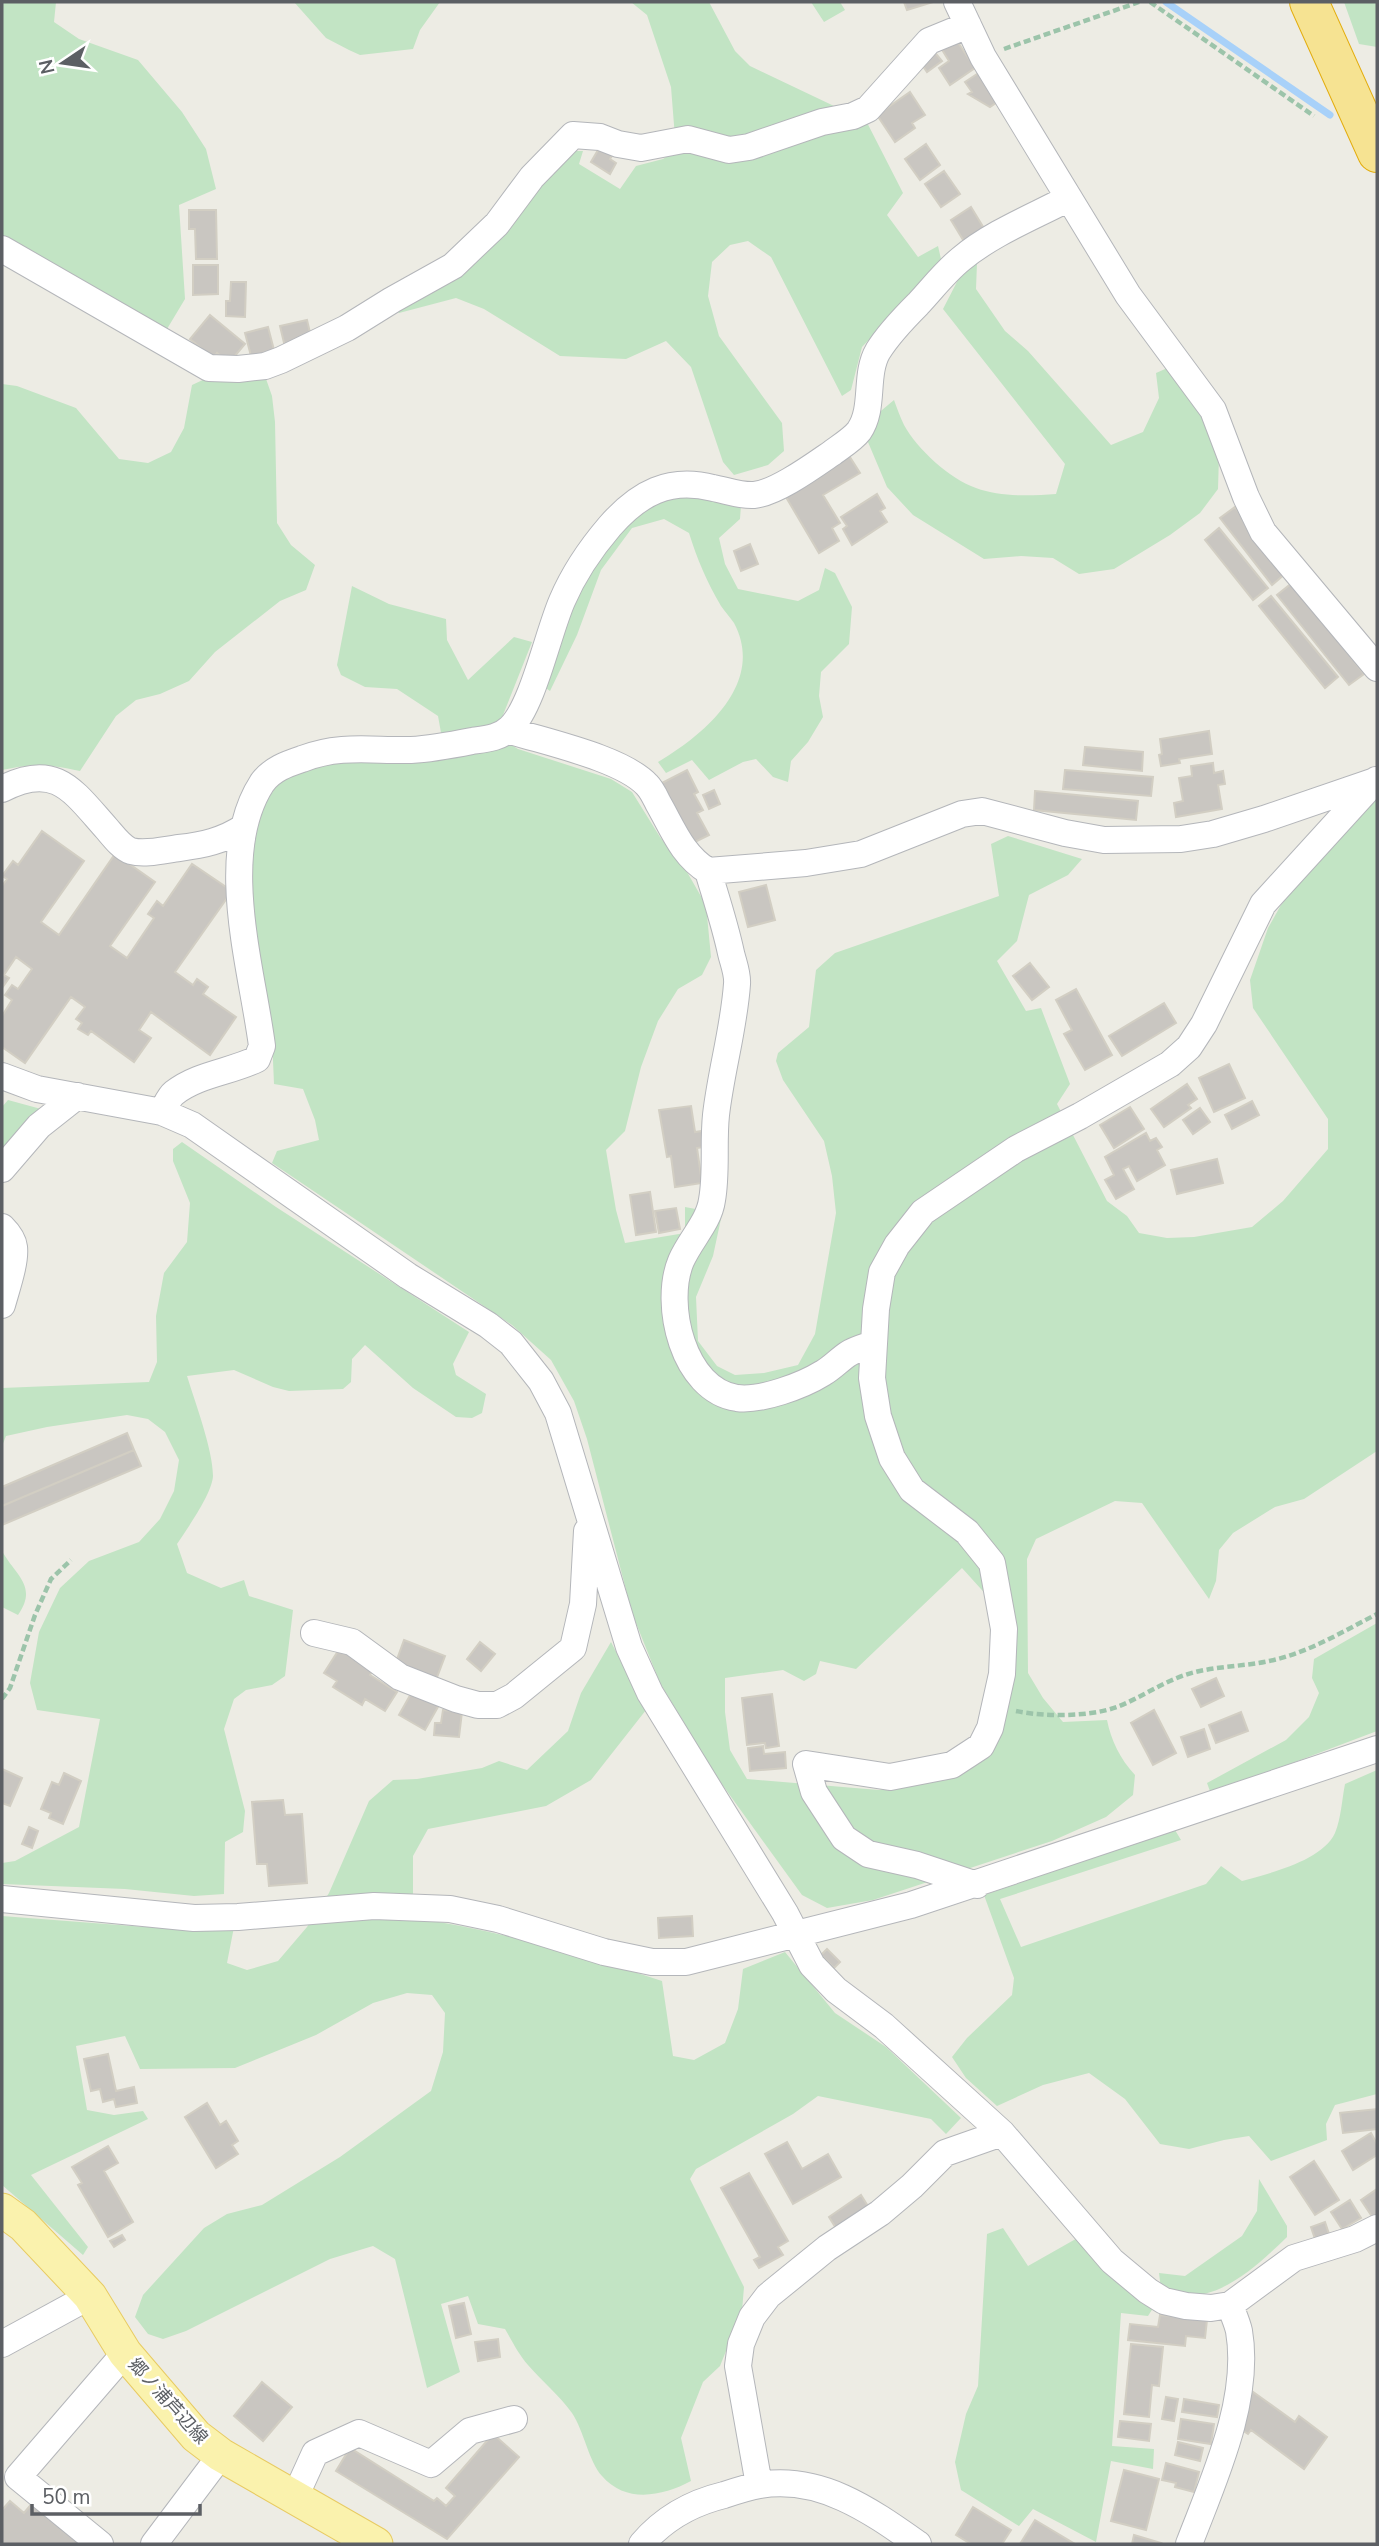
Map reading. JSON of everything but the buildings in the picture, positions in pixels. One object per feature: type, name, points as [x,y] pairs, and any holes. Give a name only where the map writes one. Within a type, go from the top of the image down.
[{"type":"highway","points":[[1309,2],[1375,139]]},
{"type":"main road","name":"郷ノ浦芦辺線","points":[[2,2210],[23,2225],[67,2269],[90,2296],[125,2353],[196,2436],[221,2455],[295,2497],[341,2535],[376,2544]]},
{"type":"street","points":[[2,249],[209,368],[265,366],[327,339],[453,266],[498,224],[532,177],[573,135],[600,137],[641,148],[688,139],[729,150],[749,147],[822,122],[853,116],[868,109],[929,41],[962,13],[984,57],[1128,295],[1213,410],[1246,497],[1263,532],[1377,668]]},
{"type":"street","points":[[162,1112],[172,1094],[199,1078],[241,1067],[257,1059],[262,1046],[238,899],[244,827],[250,807],[264,780],[284,764],[315,754],[350,748],[412,750],[495,737],[508,730],[519,718],[528,699],[562,601],[573,579],[608,529],[625,510],[662,487],[679,484],[700,484],[753,495],[775,488],[834,452],[858,432],[866,415],[870,379],[877,353],[910,311],[960,260],[990,239],[1069,198]]},
{"type":"street","points":[[508,730],[609,762],[631,772],[648,786],[683,851],[708,871],[806,863],[860,854],[962,814],[982,811],[1065,833],[1104,840],[1181,839],[1213,834],[1264,819],[1377,780]]},
{"type":"street","points":[[2,789],[19,780],[39,776],[49,778],[79,797],[116,840],[129,850],[151,852],[204,845],[229,837],[244,827]]},
{"type":"street","points":[[976,1885],[917,1865],[868,1854],[844,1838],[814,1792],[806,1764],[890,1777],[952,1765],[981,1746],[990,1728],[1002,1674],[1004,1629],[992,1563],[967,1532],[912,1490],[892,1458],[876,1403],[872,1378],[873,1344],[883,1272],[897,1245],[923,1212],[1016,1149],[1170,1064],[1189,1047],[1204,1024],[1263,904],[1377,780]]},
{"type":"street","points":[[708,871],[737,980],[730,1043],[718,1096],[712,1204],[681,1261],[676,1282],[674,1306],[680,1337],[687,1356],[703,1379],[716,1390],[737,1398],[758,1397],[798,1386],[824,1373],[850,1353],[873,1344]]},
{"type":"street","points":[[2,1076],[37,1088],[162,1112],[192,1125],[408,1276],[488,1325],[511,1343],[541,1381],[558,1413],[629,1647],[650,1693],[785,1913],[812,1965],[836,1990],[884,2026],[1002,2133],[1112,2261],[1164,2301],[1211,2308],[1230,2305],[1294,2258],[1355,2239],[1377,2228]]},
{"type":"street","points":[[2,1169],[39,1126],[77,1096]]},
{"type":"street","points":[[2,1227],[14,1247],[8,1287],[2,1305]]},
{"type":"street","points":[[314,1633],[352,1642],[400,1677],[445,1695],[478,1705],[497,1705],[514,1696],[573,1648],[583,1604],[588,1510]]},
{"type":"street","points":[[2,1899],[194,1917],[238,1917],[374,1906],[450,1909],[498,1919],[604,1952],[652,1962],[686,1962],[911,1905],[976,1885],[1377,1749]]},
{"type":"street","points":[[759,2485],[738,2366],[741,2344],[752,2317],[768,2296],[827,2248],[880,2213],[945,2153],[1002,2133]]},
{"type":"street","points":[[2,2344],[90,2296]]},
{"type":"street","points":[[1189,2544],[1223,2454],[1238,2395],[1239,2331],[1230,2305]]},
{"type":"street","points":[[100,2544],[18,2477],[125,2353]]},
{"type":"street","points":[[295,2497],[315,2453],[359,2434],[431,2464],[470,2431],[514,2420]]},
{"type":"street","points":[[154,2544],[221,2455]]},
{"type":"street","points":[[642,2544],[656,2528],[703,2500],[759,2485],[801,2484],[830,2491],[854,2502],[918,2544]]},
{"type":"path","points":[[984,57],[1139,2]]},
{"type":"path","points":[[1150,2],[1314,116]]},
{"type":"path","points":[[2,1699],[10,1688],[51,1578],[71,1560]]},
{"type":"path","points":[[996,1703],[1018,1712],[1040,1715],[1077,1714],[1115,1708],[1184,1675],[1218,1667],[1270,1661],[1312,1648],[1377,1615]]},
{"type":"green space","points":[[2,2],[56,2],[54,22],[79,39],[138,60],[182,112],[206,149],[216,189],[179,205],[185,299],[164,334],[2,236]]},
{"type":"green space","points":[[294,2],[440,2],[420,30],[413,49],[360,55],[326,38]]},
{"type":"green space","points":[[631,2],[709,2],[735,51],[750,66],[834,106],[857,103],[903,193],[887,215],[918,257],[938,246],[941,259],[862,347],[851,390],[842,396],[771,257],[748,241],[730,245],[712,262],[708,296],[719,336],[782,423],[784,451],[768,465],[734,475],[723,462],[691,367],[666,341],[626,359],[560,356],[484,309],[456,298],[399,313],[393,305],[567,151],[583,151],[579,164],[620,189],[636,166],[663,159],[676,150],[671,87],[647,15]]},
{"type":"green space","points":[[811,2],[840,2],[845,10],[824,22]]},
{"type":"green space","points":[[1344,2],[1377,2],[1377,47],[1359,44]]},
{"type":"green space","points":[[977,263],[976,289],[1005,331],[1028,351],[1111,445],[1143,432],[1159,398],[1156,373],[1172,366],[1208,419],[1219,456],[1218,489],[1200,513],[1114,569],[1079,574],[1053,558],[1021,556],[984,559],[913,515],[887,487],[865,435],[876,415],[894,400],[904,425],[917,444],[935,462],[966,484],[995,493],[1056,494],[1065,464],[943,309],[960,276]]},
{"type":"green space","points":[[265,376],[272,396],[275,422],[277,523],[291,545],[315,565],[306,590],[280,601],[215,652],[189,681],[160,694],[136,700],[116,716],[80,771],[41,765],[2,770],[2,384],[17,386],[76,408],[119,459],[148,463],[171,452],[184,428],[192,385],[207,378]]},
{"type":"green space","points":[[672,493],[741,505],[740,519],[719,538],[725,564],[738,589],[798,601],[819,590],[825,568],[835,573],[852,607],[849,644],[821,672],[819,696],[823,717],[808,742],[791,761],[788,782],[773,777],[756,759],[743,762],[709,780],[692,760],[666,773],[658,762],[711,722],[736,686],[742,666],[742,645],[734,623],[711,588],[689,533],[664,519],[632,528],[601,570],[577,635],[550,691],[543,686],[580,584],[631,515]]},
{"type":"green space","points":[[352,586],[389,604],[446,619],[447,640],[468,680],[514,637],[532,642],[503,715],[507,742],[518,749],[611,779],[632,792],[660,837],[687,872],[706,905],[711,957],[702,975],[678,989],[658,1021],[641,1067],[625,1131],[606,1150],[616,1210],[625,1243],[685,1233],[685,1207],[722,1214],[713,1256],[696,1297],[698,1341],[717,1366],[735,1375],[764,1373],[798,1365],[815,1334],[836,1213],[832,1176],[824,1141],[783,1080],[776,1061],[778,1053],[809,1027],[816,970],[835,953],[999,896],[991,844],[1008,836],[1082,859],[1068,875],[1029,895],[1017,941],[997,961],[1026,1011],[1041,1008],[1070,1084],[1057,1104],[1107,1201],[1127,1216],[1139,1233],[1167,1238],[1194,1237],[1252,1227],[1283,1201],[1328,1149],[1328,1119],[1253,1008],[1250,980],[1268,928],[1281,905],[1331,843],[1377,796],[1377,1451],[1304,1499],[1275,1507],[1233,1533],[1219,1550],[1216,1581],[1209,1599],[1142,1503],[1115,1501],[1036,1539],[1027,1559],[1028,1673],[1043,1698],[1063,1722],[1107,1720],[1117,1749],[1135,1775],[1133,1795],[1106,1817],[1052,1841],[873,1900],[827,1908],[802,1895],[716,1776],[660,1683],[632,1613],[587,1439],[574,1401],[551,1360],[512,1325],[272,1163],[277,1151],[319,1140],[315,1120],[303,1089],[274,1084],[272,1037],[252,923],[251,848],[257,816],[281,779],[301,765],[445,755],[438,716],[397,689],[365,687],[341,675],[337,665]],"holes":[[[962,1568],[990,1599],[997,1740],[982,1759],[946,1780],[879,1790],[747,1779],[730,1750],[725,1712],[725,1678],[783,1670],[804,1681],[816,1674],[820,1661],[856,1669]]]},
{"type":"green space","points":[[8,1100],[41,1109],[2,1156],[2,1107]]},
{"type":"green space","points":[[182,1142],[276,1207],[469,1332],[453,1364],[456,1375],[486,1394],[482,1413],[472,1418],[456,1417],[413,1388],[365,1345],[352,1359],[351,1382],[343,1389],[289,1391],[234,1370],[187,1376],[207,1440],[213,1476],[204,1501],[177,1544],[187,1573],[221,1588],[244,1580],[249,1596],[293,1610],[285,1676],[272,1685],[246,1690],[234,1699],[224,1729],[245,1811],[243,1832],[225,1842],[224,1894],[194,1896],[125,1889],[2,1884],[2,1863],[15,1861],[79,1827],[100,1719],[37,1710],[30,1683],[39,1632],[60,1588],[89,1561],[139,1542],[160,1519],[174,1491],[179,1460],[165,1432],[148,1419],[127,1415],[6,1436],[2,1446],[2,1388],[149,1382],[157,1362],[156,1316],[164,1273],[187,1242],[190,1203],[173,1161],[173,1149]]},
{"type":"green space","points":[[2,1551],[25,1589],[24,1605],[18,1615],[2,1607]]},
{"type":"green space","points":[[1377,1623],[1377,1731],[1211,1794],[1207,1783],[1286,1740],[1309,1717],[1319,1693],[1312,1678],[1314,1659]]},
{"type":"green space","points":[[611,1642],[646,1710],[591,1780],[546,1806],[428,1829],[413,1856],[413,1918],[508,1936],[662,1981],[673,2056],[694,2060],[725,2043],[738,2009],[743,1969],[785,1952],[835,2013],[886,2047],[961,2118],[946,2134],[931,2119],[818,2096],[793,2114],[696,2169],[690,2179],[744,2287],[742,2311],[720,2366],[703,2382],[681,2438],[691,2481],[669,2490],[645,2495],[622,2491],[602,2476],[572,2413],[525,2361],[505,2329],[478,2324],[468,2296],[441,2304],[460,2372],[427,2388],[395,2259],[373,2246],[330,2259],[186,2331],[163,2339],[148,2334],[135,2317],[143,2295],[204,2228],[227,2214],[262,2205],[340,2157],[431,2091],[443,2052],[445,2013],[432,1995],[407,1993],[373,2003],[316,2035],[235,2068],[140,2069],[125,2036],[76,2046],[87,2110],[114,2115],[143,2111],[148,2119],[31,2175],[88,2247],[83,2255],[2,2185],[2,1916],[145,1927],[234,1927],[227,1963],[247,1970],[278,1961],[307,1927],[329,1893],[369,1801],[393,1780],[417,1779],[482,1768],[499,1761],[527,1770],[568,1731],[581,1693]]},
{"type":"green space","points":[[1377,1770],[1377,2094],[1335,2105],[1326,2124],[1327,2140],[1271,2161],[1249,2136],[1189,2149],[1160,2144],[1125,2099],[1089,2073],[1043,2085],[997,2106],[966,2078],[952,2057],[967,2038],[1012,1995],[1014,1978],[984,1895],[1175,1830],[1181,1840],[1000,1899],[1021,1947],[1206,1884],[1221,1866],[1242,1881],[1280,1870],[1307,1858],[1328,1843],[1337,1827],[1345,1784]]},
{"type":"green space","points":[[1259,2179],[1287,2226],[1287,2237],[1242,2276],[1216,2290],[1188,2296],[1161,2289],[1159,2273],[1185,2276],[1242,2236],[1257,2211]]},
{"type":"green space","points":[[1003,2228],[1028,2266],[1081,2236],[1155,2305],[1148,2316],[1121,2313],[1112,2446],[1154,2449],[1153,2469],[1111,2461],[1096,2542],[1033,2509],[1019,2526],[961,2490],[955,2462],[966,2414],[978,2386],[987,2234]]},
{"type":"waterway","points":[[1166,2],[1330,115]]}]
